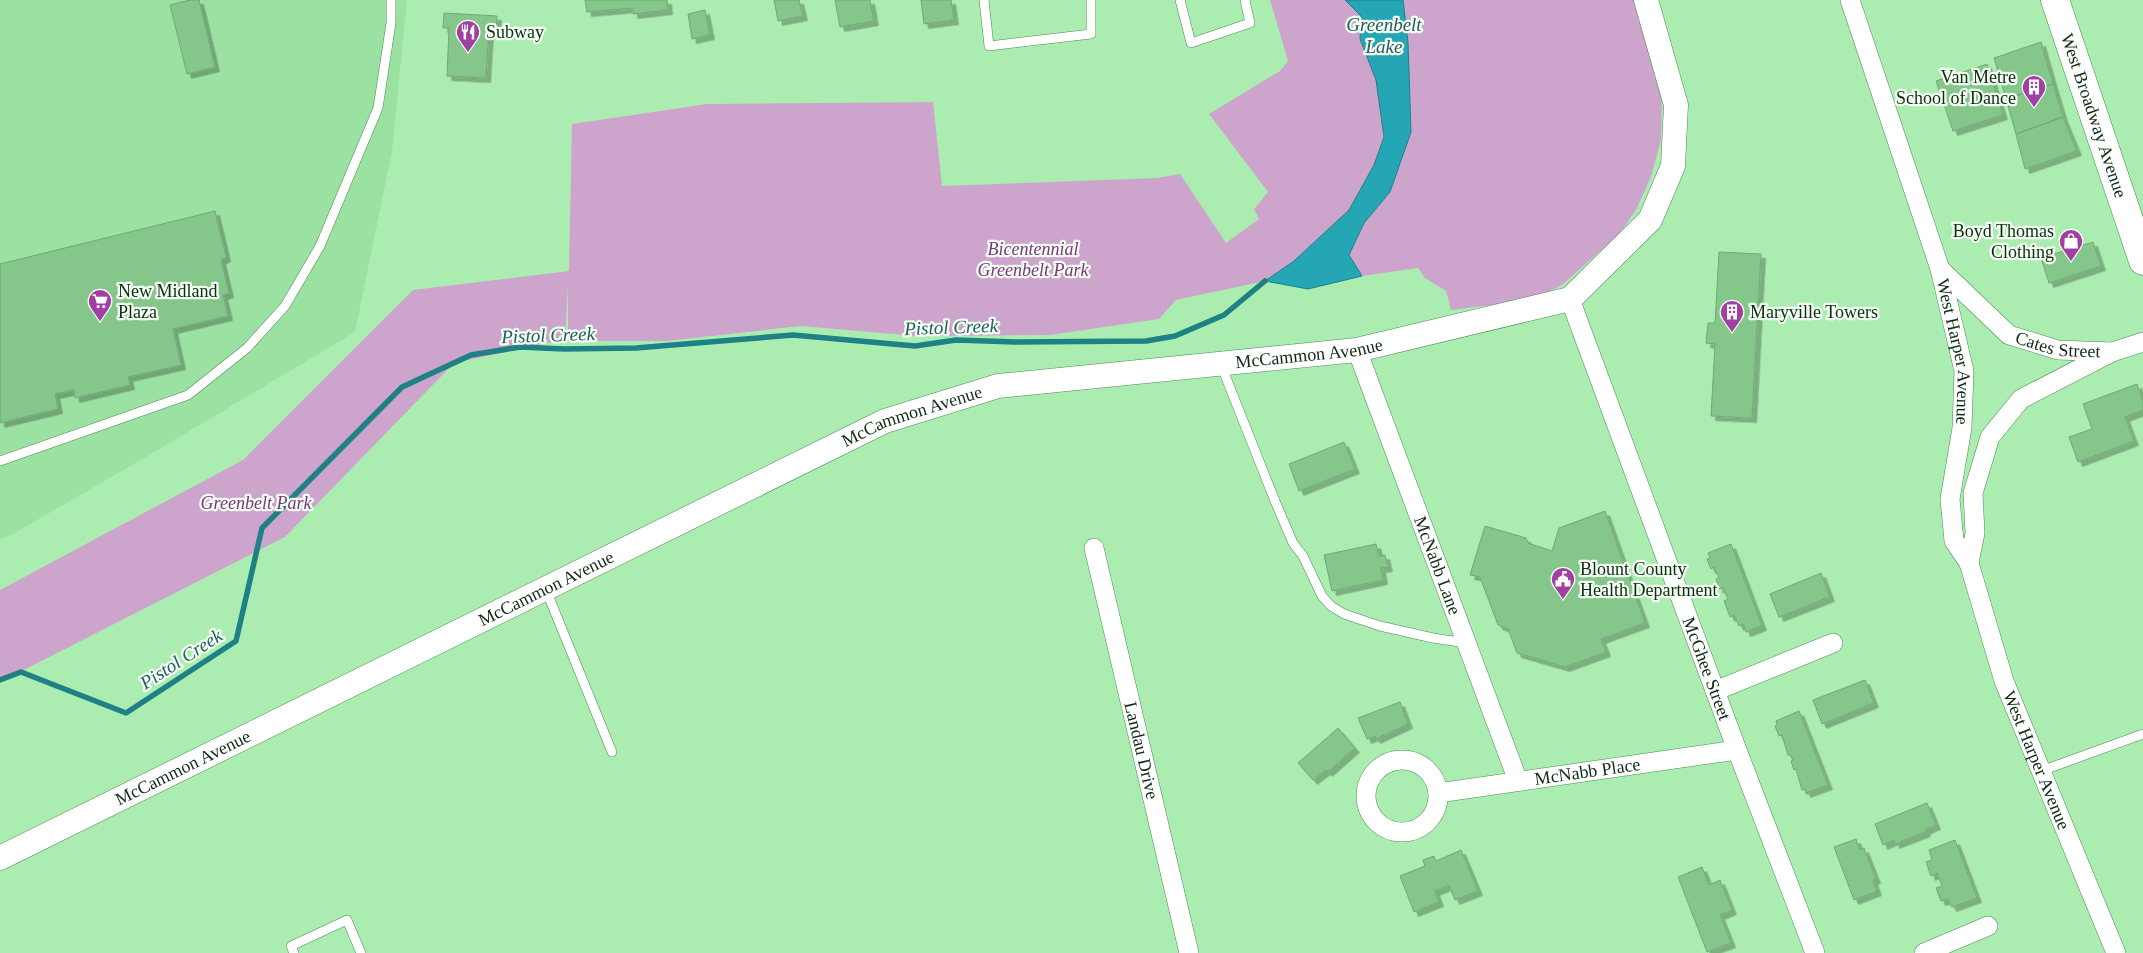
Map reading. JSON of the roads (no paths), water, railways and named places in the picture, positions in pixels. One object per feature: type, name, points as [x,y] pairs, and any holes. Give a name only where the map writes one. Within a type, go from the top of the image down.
[{"type":"main road","name":"West Broadway Avenue","points":[[2055,0],[2143,261]]},
{"type":"street","points":[[1570,299],[1650,220],[1673,166],[1676,104],[1646,0]]},
{"type":"street","name":"West Harper Avenue","points":[[1850,0],[1940,269],[1964,371],[1962,428],[1950,499],[1954,541],[1969,563],[2004,681],[2116,953]]},
{"type":"street","name":"Cates Street","points":[[1940,269],[2009,334],[2058,350],[2112,352],[2143,342]]},
{"type":"street","name":"McCammon Avenue","points":[[0,858],[885,421],[998,386],[1357,350],[1570,299]]},
{"type":"street","name":"McGhee Street","points":[[1570,299],[1737,750],[1815,953]]},
{"type":"street","name":"McNabb Lane","points":[[1357,350],[1518,781]]},
{"type":"street","name":"West Harper Avenue","points":[[1969,563],[1975,534],[1973,493],[1990,438],[2021,400],[2112,352]]},
{"type":"street","name":"Landau Drive","points":[[1094,548],[1189,953]]},
{"type":"street","points":[[1715,691],[1834,643]]},
{"type":"street","name":"McNabb Place","points":[[1438,793],[1737,750]]},
{"type":"street","points":[[1924,953],[1988,926]]},
{"type":"lane","points":[[0,461],[188,395],[247,348],[285,306],[320,246],[378,108],[391,23],[391,0]]},
{"type":"lane","points":[[984,0],[989,46],[1091,34],[1091,0]]},
{"type":"lane","points":[[1180,0],[1191,43],[1250,24],[1245,0]]},
{"type":"lane","points":[[1221,363],[1293,543],[1303,556],[1322,596],[1331,606],[1344,614],[1380,626],[1466,643]]},
{"type":"lane","points":[[545,589],[612,752]]},
{"type":"lane","points":[[2041,771],[2143,734]]},
{"type":"lane","points":[[294,953],[291,946],[346,920],[361,953]]},
{"type":"water","name":"Greenbelt Lake","points":[[1345,0],[1403,0],[1408,42],[1411,132],[1390,192],[1364,223],[1349,255],[1362,276],[1308,289],[1265,281],[1294,261],[1349,210],[1374,165],[1384,137],[1376,80],[1360,39],[1361,16]]},
{"type":"waterway","name":"Pistol Creek","points":[[0,680],[21,672],[126,713],[236,641],[262,528],[402,387],[471,355],[520,347],[564,349],[636,348],[793,335],[915,346],[956,340],[1015,342],[1146,341],[1175,336],[1224,315],[1265,281]]},
{"type":"place","name":"Subway","points":[[468,53]]},
{"type":"place","name":"Van Metre School of Dance","points":[[2034,108]]},
{"type":"place","name":"Boyd Thomas Clothing","points":[[2071,262]]},
{"type":"place","name":"New Midland Plaza","points":[[100,322]]},
{"type":"place","name":"Maryville Towers","points":[[1732,333]]},
{"type":"place","name":"Blount County Health Department","points":[[1563,600]]},
{"type":"park label","name":"Bicentennial Greenbelt Park","points":[[1033,259]]},
{"type":"park label","name":"Greenbelt Park","points":[[256,503]]}]
